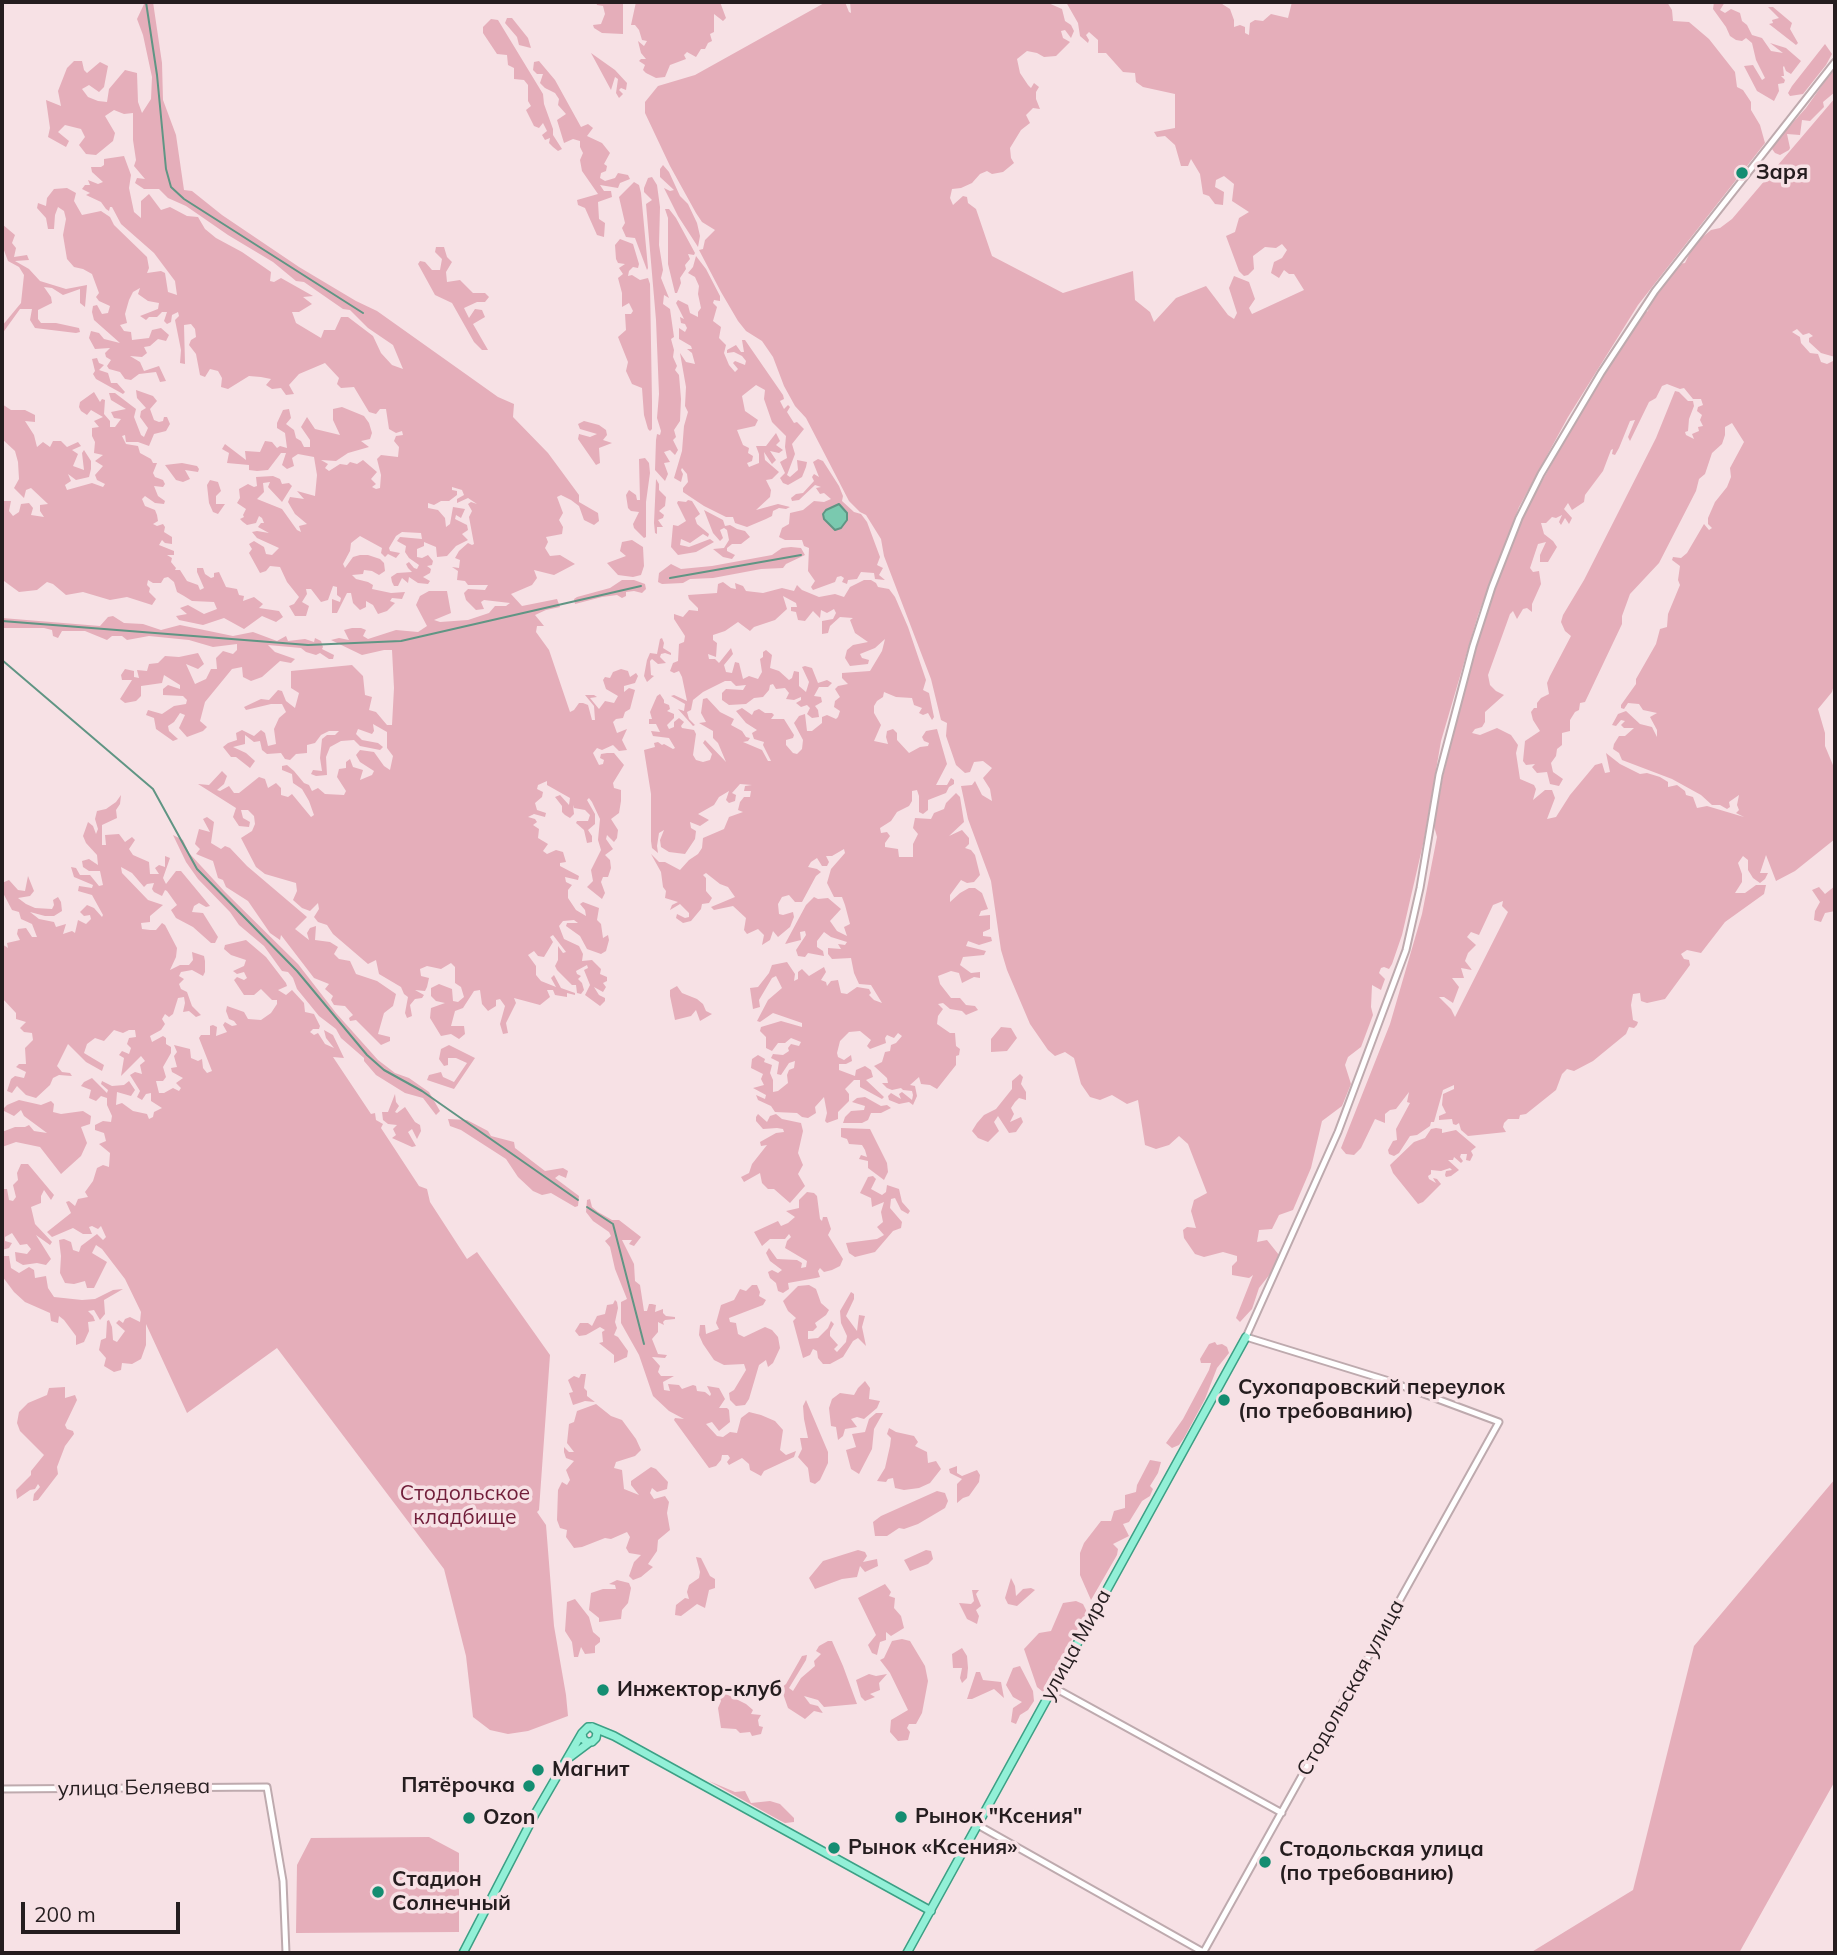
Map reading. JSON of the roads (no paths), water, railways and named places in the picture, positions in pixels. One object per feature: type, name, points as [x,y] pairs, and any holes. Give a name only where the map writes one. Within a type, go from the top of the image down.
[{"type":"main road","name":"улица Мира","points":[[907,1953],[1246,1337]]},
{"type":"main road","points":[[591,1727],[597,1732],[593,1741]]},
{"type":"main road","points":[[463,1953],[535,1814],[584,1729],[591,1727],[614,1736],[931,1911]]},
{"type":"main road","points":[[582,1733],[583,1739],[593,1741]]},
{"type":"main road","points":[[567,1759],[593,1741],[614,1736]]},
{"type":"street","points":[[1246,1337],[1338,1132],[1397,975],[1414,919],[1447,744],[1492,587],[1519,518],[1578,410],[1655,291],[1835,62]]},
{"type":"street","name":"Стодольская улица","points":[[1203,1952],[1499,1422],[1390,1381],[1246,1337]]},
{"type":"street","points":[[1053,1687],[1282,1813]]},
{"type":"street","name":"улица Беляева","points":[[2,1790],[267,1787],[283,1881],[286,1953]]},
{"type":"street","points":[[976,1824],[1203,1952]]},
{"type":"waterway","points":[[146,2],[157,75],[166,169],[171,187],[184,199],[363,313]]},
{"type":"waterway","points":[[670,578],[801,555]]},
{"type":"waterway","points":[[2,621],[308,645],[401,641],[641,586]]},
{"type":"waterway","points":[[2,660],[153,789],[197,869],[297,971],[367,1055],[384,1070],[422,1091],[578,1200]]},
{"type":"waterway","points":[[587,1207],[613,1224],[644,1344]]},
{"type":"place","name":"Заря","points":[[1742,173]]},
{"type":"place","name":"Сухопаровский переулок (по требованию)","points":[[1224,1400]]},
{"type":"place","name":"Инжектор-клуб","points":[[603,1690]]},
{"type":"place","name":"Магнит","points":[[538,1770]]},
{"type":"place","name":"Пятёрочка","points":[[529,1786]]},
{"type":"place","name":"Рынок \"Ксения\"","points":[[901,1817]]},
{"type":"place","name":"Ozon","points":[[469,1818]]},
{"type":"place","name":"Рынок «Ксения»","points":[[834,1848]]},
{"type":"place","name":"Стодольская улица (по требованию)","points":[[1265,1862]]},
{"type":"place","name":"Стадион Солнечный","points":[[378,1892]]},
{"type":"park label","name":"Стодольское кладбище","points":[[465,1506]]}]
